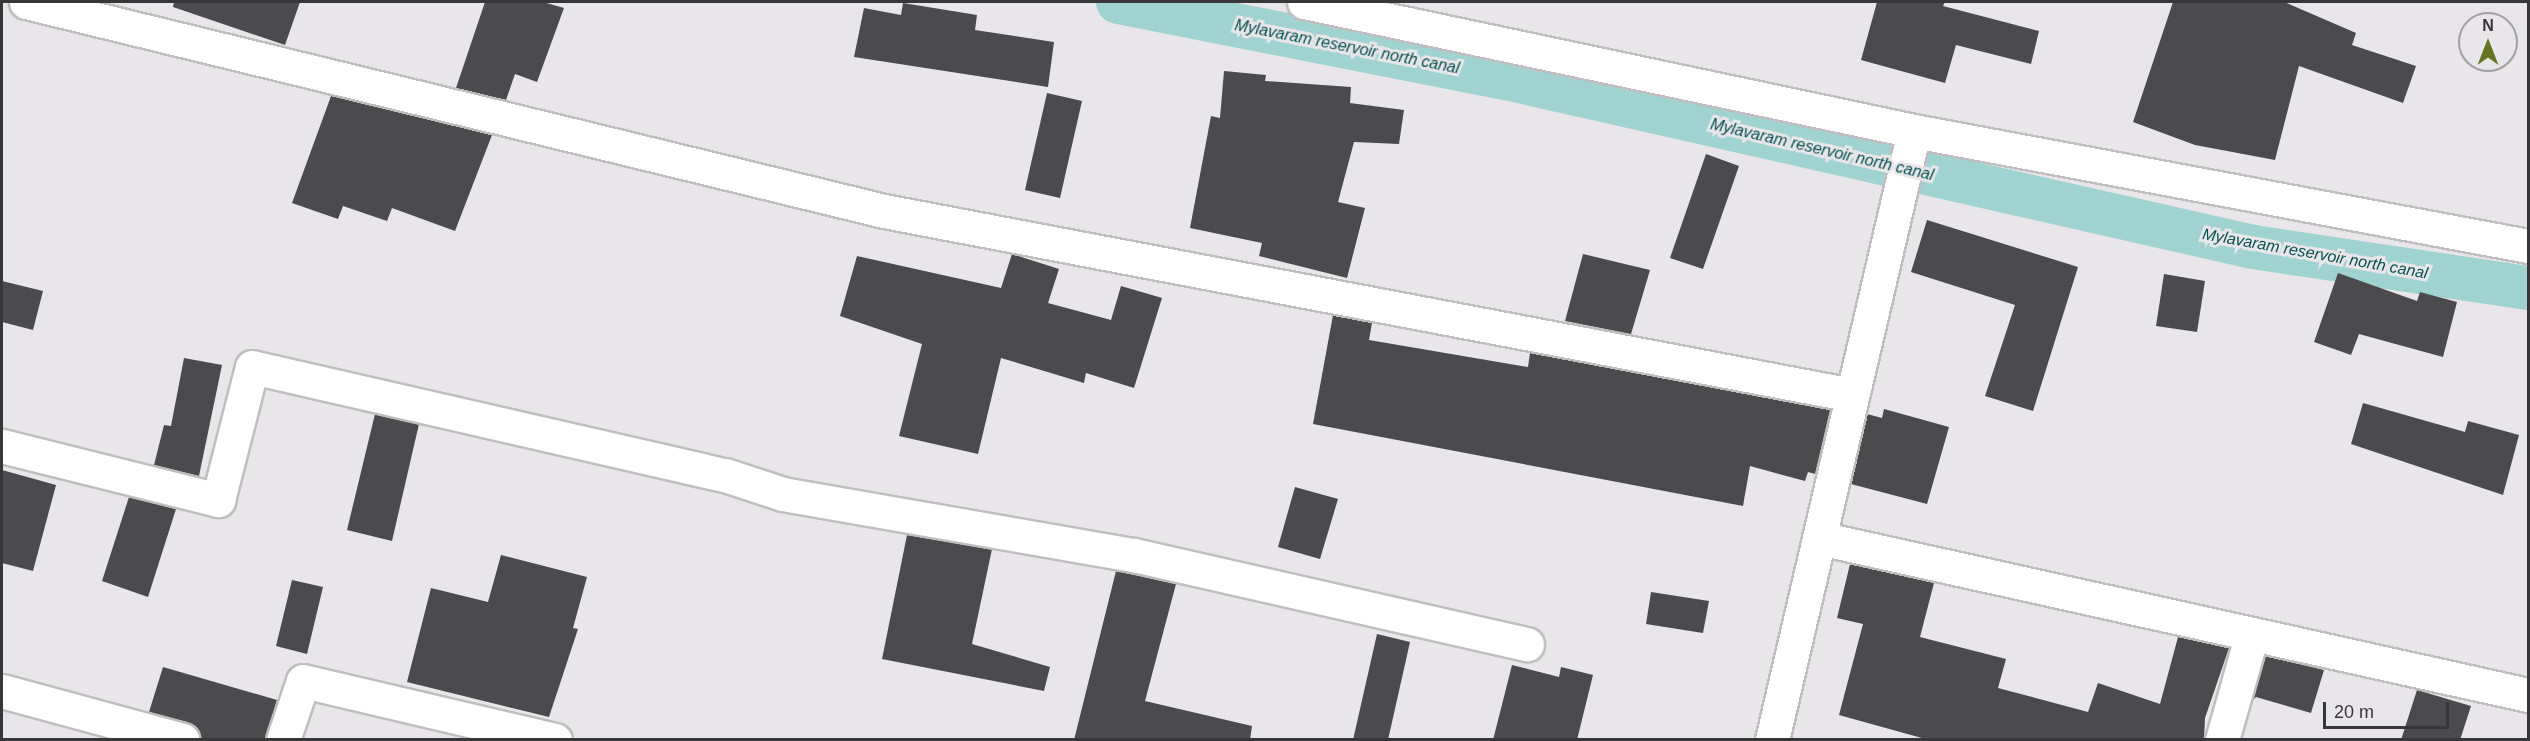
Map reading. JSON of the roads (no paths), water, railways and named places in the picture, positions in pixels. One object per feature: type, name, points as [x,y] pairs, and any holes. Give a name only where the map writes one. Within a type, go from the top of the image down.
[{"type":"street","points":[[26,2],[884,211],[1852,395]]},
{"type":"street","points":[[1304,2],[1914,131],[2529,246]]},
{"type":"street","points":[[1772,740],[1914,131]]},
{"type":"street","points":[[2,446],[218,500],[252,367],[725,475],[783,494],[1134,555],[1527,644]]},
{"type":"street","points":[[1819,538],[2529,695]]},
{"type":"street","points":[[2222,740],[2252,634]]},
{"type":"street","points":[[283,740],[303,681],[555,740]]},
{"type":"street","points":[[2,691],[182,740]]},
{"type":"waterway","name":"Mylavaram reservoir north canal","points":[[1118,2],[1506,78],[2253,247],[2528,288]]}]
